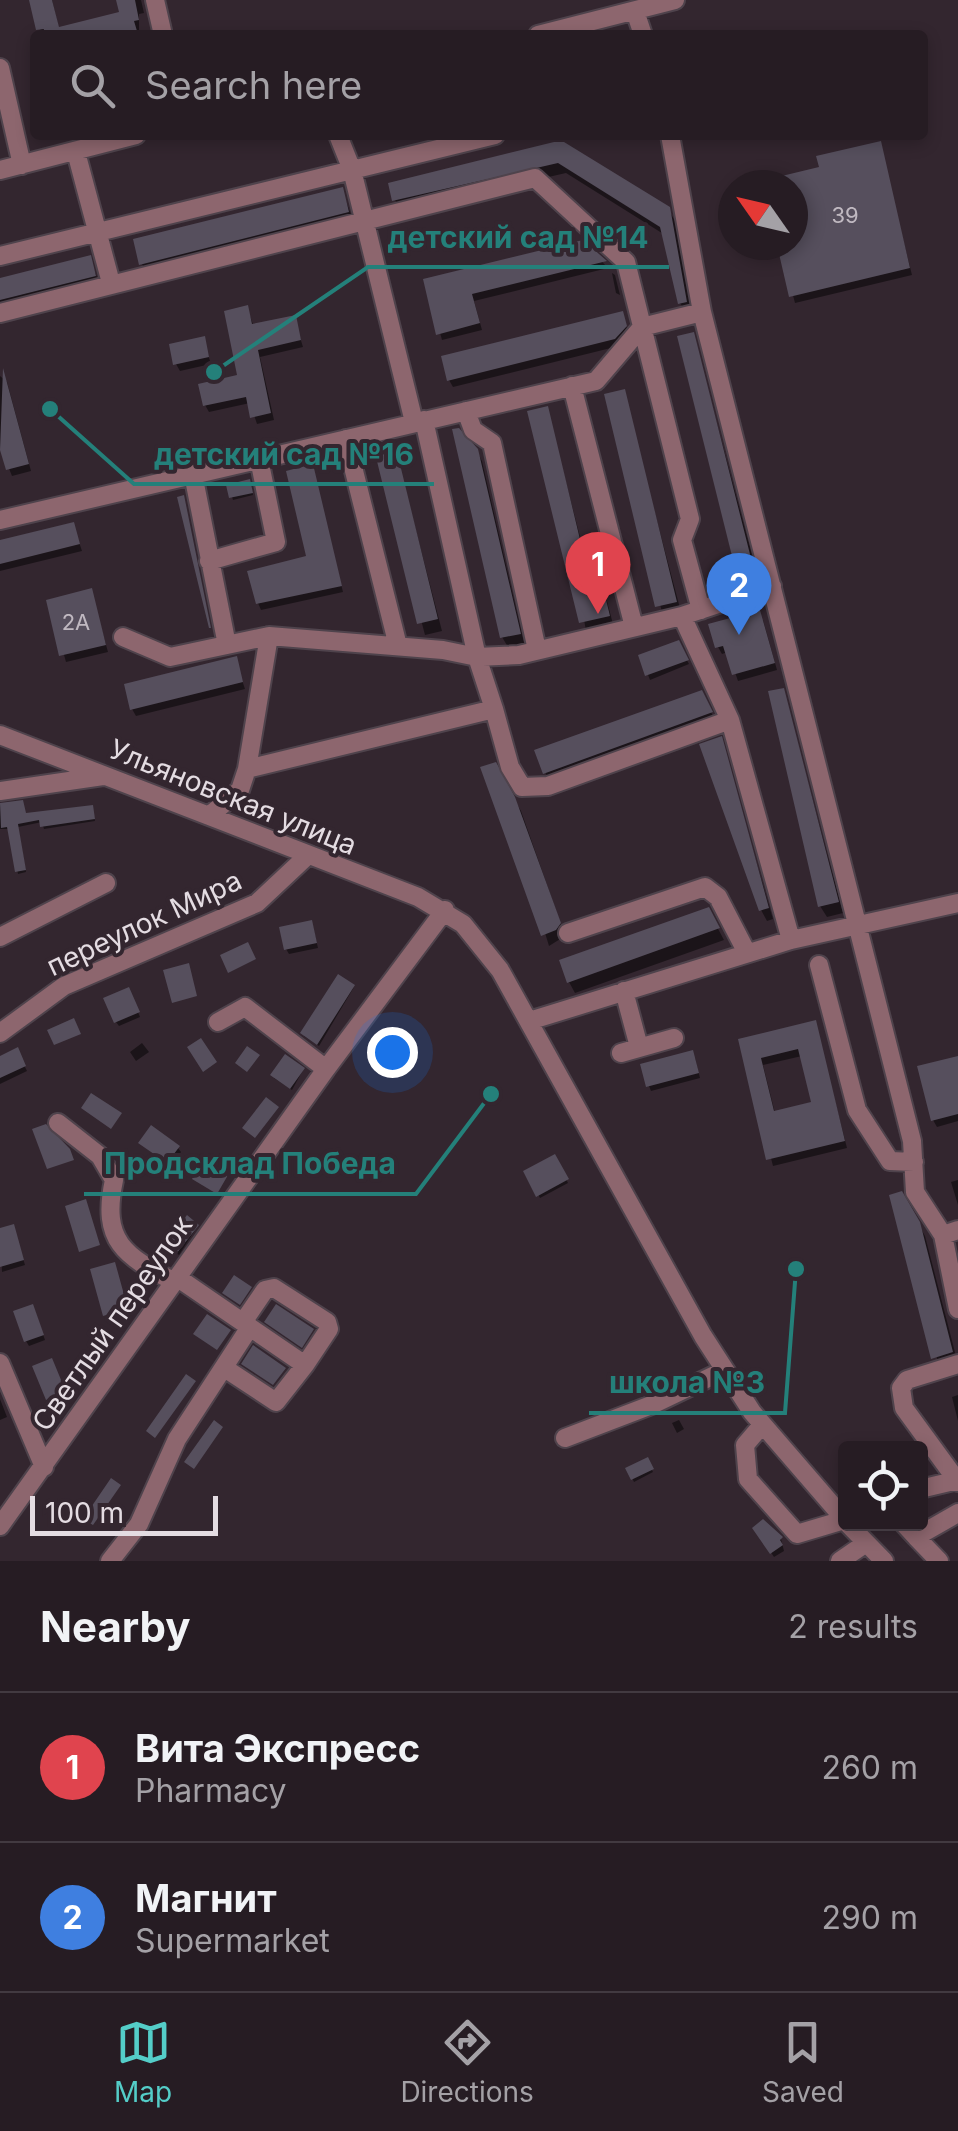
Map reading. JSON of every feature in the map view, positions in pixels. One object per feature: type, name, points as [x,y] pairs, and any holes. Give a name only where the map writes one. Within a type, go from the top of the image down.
[{"type":"street","points":[[155,0],[163,30]]},
{"type":"street","points":[[558,30],[675,0]]},
{"type":"street","points":[[635,11],[641,30]]},
{"type":"street","points":[[1,75],[22,164]]},
{"type":"street","points":[[0,170],[118,140]]},
{"type":"street","points":[[340,140],[352,170],[419,421],[477,657],[510,767],[522,787],[548,786],[730,720]]},
{"type":"street","points":[[0,256],[475,140]]},
{"type":"street","points":[[671,140],[702,312],[912,1141],[915,1192],[950,1232],[958,1309]]},
{"type":"street","points":[[76,152],[111,283]]},
{"type":"street","points":[[0,313],[535,178],[626,262],[690,519],[682,540],[685,564],[701,610]]},
{"type":"street","points":[[0,520],[596,381],[642,327],[702,312]]},
{"type":"street","points":[[572,386],[634,628]]},
{"type":"street","points":[[466,410],[472,430],[492,444],[537,650]]},
{"type":"street","points":[[346,438],[398,646]]},
{"type":"street","points":[[210,561],[276,542],[260,459]]},
{"type":"street","points":[[193,474],[227,645]]},
{"type":"street","points":[[123,637],[170,657],[269,636],[398,646],[477,657],[537,650],[634,628],[772,586]]},
{"type":"street","points":[[682,616],[730,720],[791,940]]},
{"type":"street","points":[[209,816],[240,790],[247,769],[269,636]]},
{"type":"street","points":[[247,769],[494,709]]},
{"type":"street","name":"Ульяновская улица","points":[[0,735],[445,910]]},
{"type":"street","points":[[0,790],[104,775]]},
{"type":"street","name":"переулок Мира","points":[[0,1032],[64,986],[257,902],[306,857]]},
{"type":"street","points":[[0,936],[106,883]]},
{"type":"street","points":[[568,932],[705,888],[718,897],[747,953]]},
{"type":"street","points":[[528,1021],[791,940],[958,903]]},
{"type":"street","points":[[445,910],[482,942],[725,1370],[762,1425],[838,1509]]},
{"type":"street","name":"Светлый переулок","points":[[0,1526],[326,1068],[445,910]]},
{"type":"street","points":[[819,965],[857,1110],[890,1161],[914,1162]]},
{"type":"street","points":[[624,991],[639,1046]]},
{"type":"street","points":[[218,1022],[245,1007],[326,1068]]},
{"type":"street","points":[[620,1053],[674,1038]]},
{"type":"street","points":[[58,1124],[100,1156],[114,1180],[108,1205],[113,1238],[140,1264],[176,1280],[305,1365]]},
{"type":"street","points":[[110,1561],[139,1524],[177,1439],[265,1290],[274,1288],[328,1322],[330,1330],[276,1402],[229,1371]]},
{"type":"street","points":[[0,1363],[44,1467]]},
{"type":"street","points":[[928,1487],[958,1481],[904,1408],[902,1388],[908,1380],[958,1364]]},
{"type":"street","points":[[565,1438],[654,1404],[725,1370]]},
{"type":"street","points":[[762,1425],[746,1445],[748,1479],[798,1534],[838,1517]]},
{"type":"street","points":[[928,1523],[958,1513]]},
{"type":"street","points":[[856,1531],[884,1561]]},
{"type":"street","points":[[910,1531],[940,1561]]},
{"type":"street","points":[[840,1561],[866,1544]]},
{"type":"building","points":[[29,0],[52,0],[59,27],[119,12],[116,0],[135,0],[139,20],[134,21],[137,30],[36,30]]},
{"type":"building","points":[[881,141],[910,268],[789,297],[780,260],[808,260],[807,170],[819,167],[816,156]]},
{"type":"building","points":[[564,142],[670,207],[687,302],[678,304],[660,227],[558,163],[392,201],[388,183]]},
{"type":"building","points":[[343,187],[349,212],[139,265],[133,239]]},
{"type":"building","points":[[583,240],[607,261],[472,294],[480,323],[436,335],[423,279]]},
{"type":"building","points":[[91,255],[96,276],[0,300],[0,278]]},
{"type":"building","points":[[248,305],[252,324],[296,315],[301,340],[258,350],[271,413],[250,418],[246,397],[203,406],[198,384],[237,375],[224,311]]},
{"type":"building","points":[[623,311],[627,326],[615,339],[447,381],[441,356]]},
{"type":"building","points":[[694,332],[756,578],[739,584],[677,336]]},
{"type":"building","points":[[205,336],[209,357],[173,365],[169,344]]},
{"type":"building","points":[[3,368],[29,464],[6,470],[0,450]]},
{"type":"building","points":[[625,389],[677,602],[655,607],[604,394]]},
{"type":"building","points":[[548,406],[590,581],[601,579],[610,616],[579,623],[527,411]]},
{"type":"building","points":[[459,428],[478,449],[521,634],[500,638],[452,429]]},
{"type":"building","points":[[395,444],[438,619],[417,624],[374,449]]},
{"type":"building","points":[[313,464],[342,586],[256,604],[247,571],[306,556],[286,471]]},
{"type":"building","points":[[250,479],[253,493],[229,498],[226,485]]},
{"type":"building","points":[[184,495],[211,628],[177,497]]},
{"type":"building","points":[[74,522],[80,544],[0,564],[0,540]]},
{"type":"building","points":[[92,588],[106,645],[59,656],[46,600]]},
{"type":"building","points":[[760,610],[775,663],[732,675],[723,646],[715,648],[708,624]]},
{"type":"building","points":[[679,640],[689,660],[645,676],[638,655]]},
{"type":"building","points":[[237,656],[243,682],[130,710],[124,684]]},
{"type":"building","points":[[784,688],[839,902],[818,907],[768,691]]},
{"type":"building","points":[[702,690],[713,712],[543,774],[534,750]]},
{"type":"building","points":[[722,736],[769,908],[759,911],[699,744]]},
{"type":"building","points":[[496,762],[515,797],[561,923],[556,930],[541,936],[480,767]]},
{"type":"building","points":[[23,800],[26,813],[93,805],[95,819],[40,827],[39,820],[18,824],[26,870],[15,872],[7,827],[1,828],[0,803]]},
{"type":"building","points":[[709,907],[720,928],[567,983],[559,960]]},
{"type":"building","points":[[312,920],[317,943],[284,950],[279,927]]},
{"type":"building","points":[[248,942],[256,959],[228,973],[220,955]]},
{"type":"building","points":[[189,963],[197,996],[172,1003],[163,970]]},
{"type":"building","points":[[338,974],[355,985],[317,1045],[300,1033]]},
{"type":"building","points":[[129,987],[140,1012],[114,1023],[103,998]]},
{"type":"building","points":[[74,1018],[81,1034],[54,1045],[47,1030]]},
{"type":"building","points":[[816,1020],[845,1141],[766,1160],[738,1039]],"holes":[[[798,1049],[811,1102],[774,1111],[761,1058]]]},
{"type":"building","points":[[201,1038],[217,1062],[203,1072],[187,1047]]},
{"type":"building","points":[[247,1046],[260,1055],[247,1072],[235,1063]]},
{"type":"building","points":[[18,1047],[26,1066],[0,1078],[0,1056]]},
{"type":"building","points":[[693,1050],[699,1073],[646,1087],[640,1064]]},
{"type":"building","points":[[285,1054],[305,1068],[290,1089],[270,1075]]},
{"type":"building","points":[[958,1056],[958,1114],[931,1121],[917,1066]]},
{"type":"building","points":[[91,1093],[122,1113],[111,1129],[81,1108]]},
{"type":"building","points":[[266,1097],[279,1107],[255,1138],[242,1128]]},
{"type":"building","points":[[46,1124],[70,1149],[74,1160],[47,1169],[32,1129]]},
{"type":"building","points":[[151,1125],[180,1146],[167,1163],[138,1143]]},
{"type":"building","points":[[555,1154],[569,1179],[536,1197],[523,1171]]},
{"type":"building","points":[[203,1160],[228,1175],[217,1194],[192,1179]]},
{"type":"building","points":[[902,1191],[920,1222],[953,1352],[931,1359],[889,1195]]},
{"type":"building","points":[[86,1199],[100,1245],[79,1252],[65,1206]]},
{"type":"building","points":[[187,1215],[199,1225],[176,1254],[164,1244]]},
{"type":"building","points":[[14,1224],[24,1260],[0,1267],[0,1228]]},
{"type":"building","points":[[115,1262],[128,1309],[103,1316],[90,1269]]},
{"type":"building","points":[[234,1275],[252,1287],[240,1305],[222,1293]]},
{"type":"building","points":[[33,1304],[44,1335],[24,1342],[13,1311]]},
{"type":"building","points":[[276,1304],[314,1329],[302,1348],[264,1322]]},
{"type":"building","points":[[207,1314],[231,1330],[217,1350],[193,1334]]},
{"type":"building","points":[[253,1345],[286,1368],[273,1385],[241,1364]]},
{"type":"building","points":[[52,1358],[66,1392],[46,1400],[32,1366]]},
{"type":"building","points":[[186,1374],[196,1381],[155,1438],[146,1431]]},
{"type":"building","points":[[214,1420],[223,1427],[194,1469],[184,1462]]},
{"type":"building","points":[[648,1457],[654,1469],[631,1480],[625,1468]]},
{"type":"building","points":[[111,1478],[121,1485],[93,1525],[83,1519]]},
{"type":"building","points":[[763,1519],[783,1537],[783,1545],[770,1554],[752,1528]]},
{"type":"place","name":"детский сад №14","points":[[214,372]]},
{"type":"place","name":"детский сад №16","points":[[50,409]]},
{"type":"place","name":"Вита Экспресс","points":[[598,614]]},
{"type":"place","name":"Магнит","points":[[739,635]]},
{"type":"place","name":"Продсклад Победа","points":[[491,1094]]},
{"type":"place","name":"школа №3","points":[[796,1269]]}]
